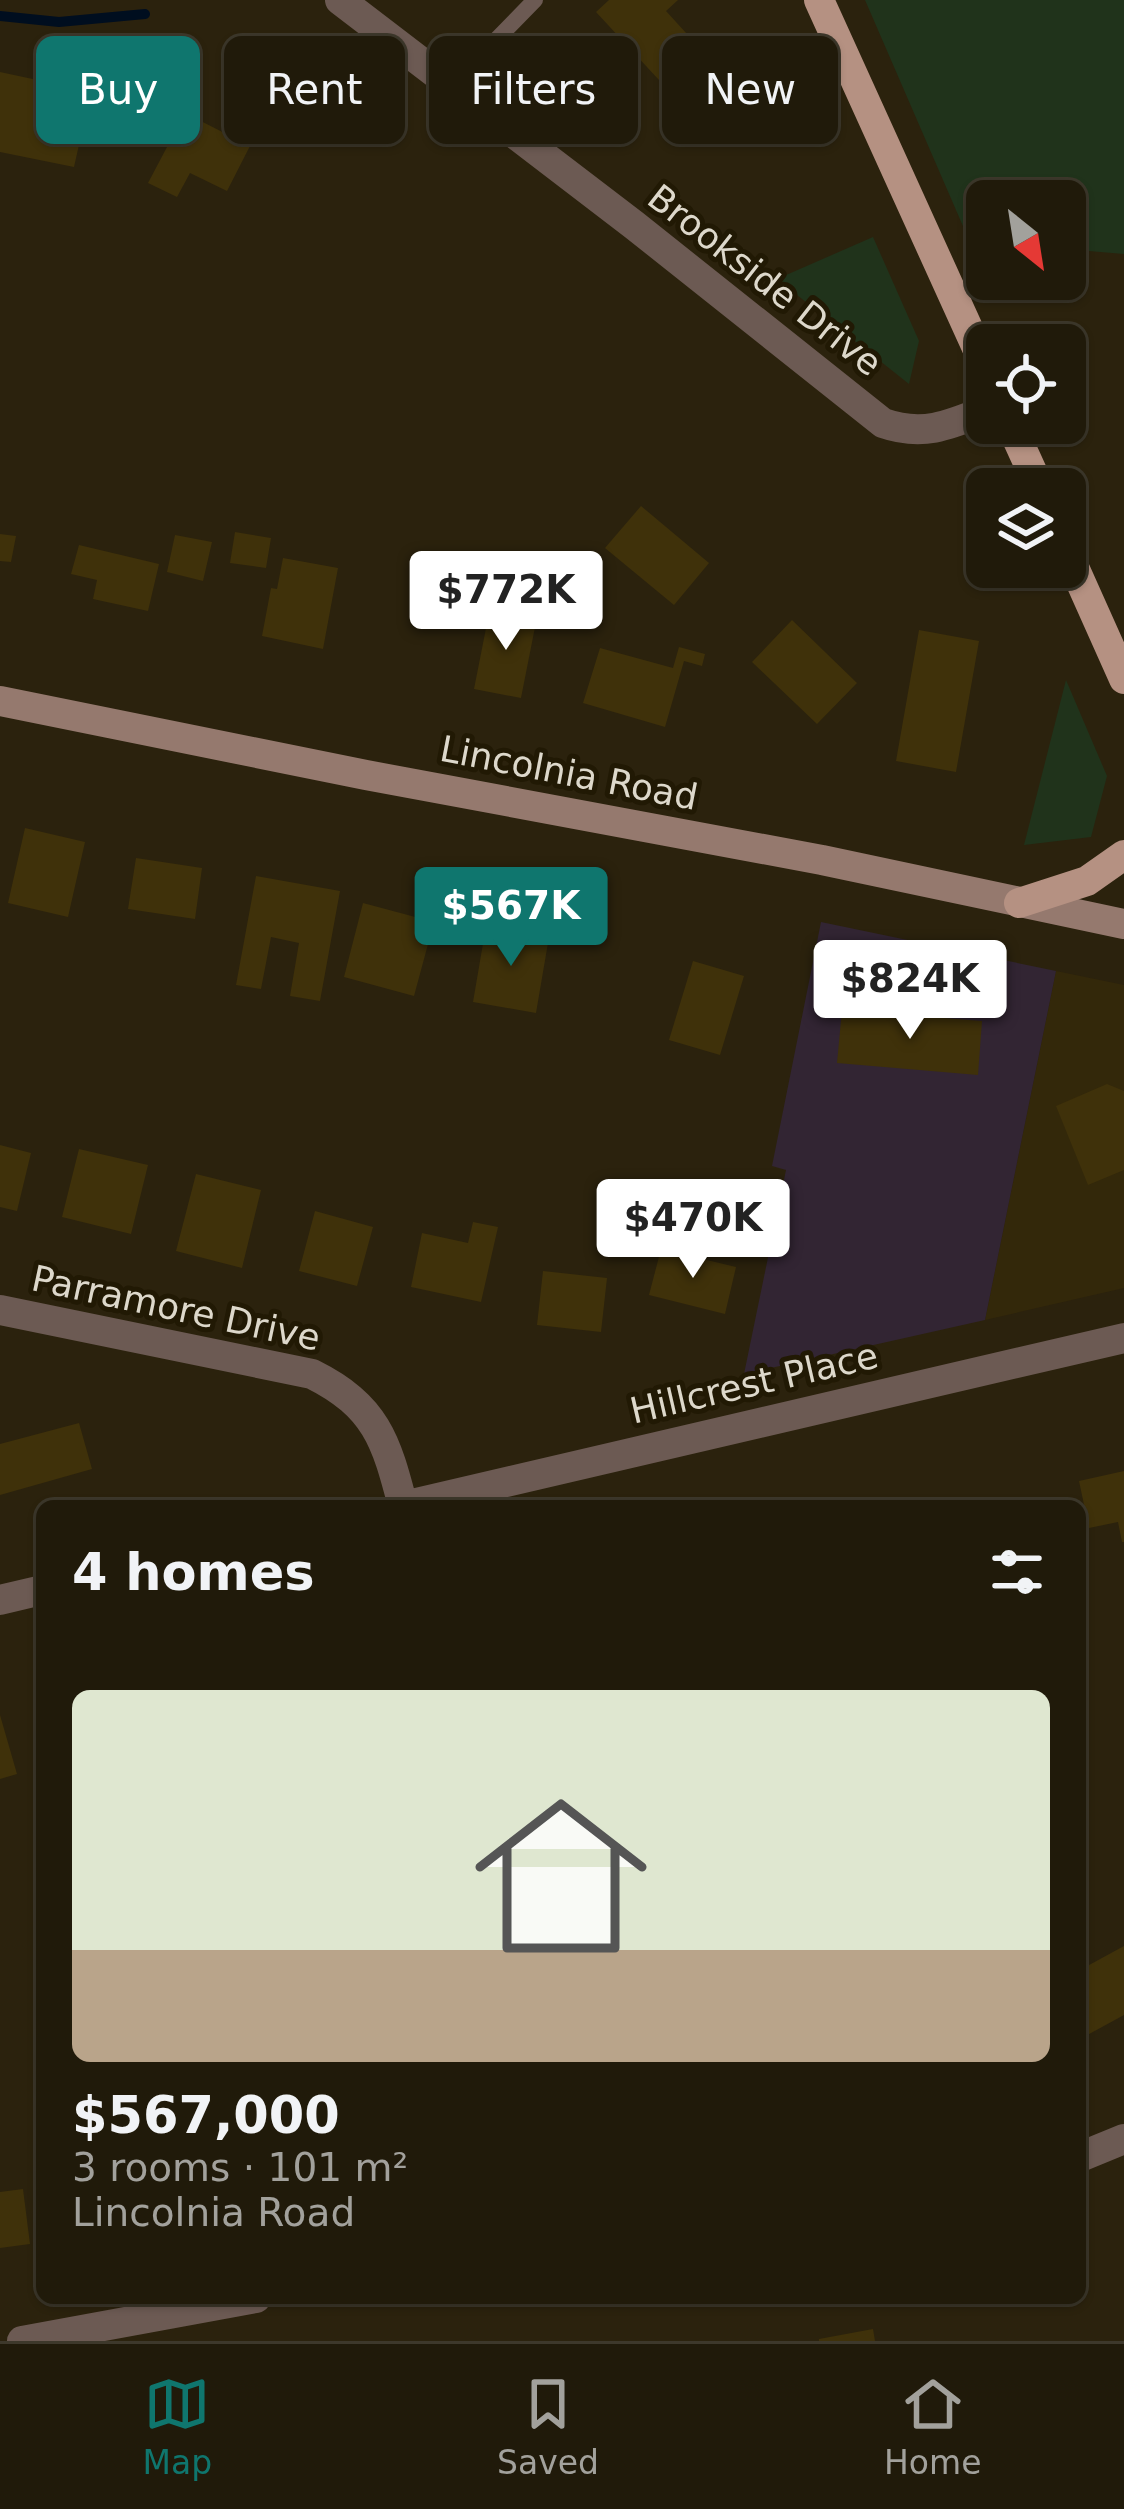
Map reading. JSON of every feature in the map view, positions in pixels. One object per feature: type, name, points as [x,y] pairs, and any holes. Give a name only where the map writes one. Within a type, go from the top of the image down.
[{"type":"main road","points":[[818,0],[966,324]]},
{"type":"main road","points":[[1083,588],[1124,679]]},
{"type":"main road","name":"Lincolnia Road","points":[[0,701],[822,860],[1124,924]]},
{"type":"main road","points":[[1019,903],[1087,881],[1124,855]]},
{"type":"street","name":"Brookside Drive","points":[[340,0],[429,70]]},
{"type":"street","name":"Brookside Drive","points":[[526,144],[884,423],[908,431],[937,430],[966,418]]},
{"type":"street","name":"Parramore Drive","points":[[0,1310],[313,1374],[343,1389],[370,1415],[388,1448],[401,1500]]},
{"type":"street","name":"Hillcrest Place","points":[[429,1500],[1124,1338]]},
{"type":"street","points":[[0,1600],[36,1591]]},
{"type":"street","points":[[1086,2154],[1124,2138]]},
{"type":"street","points":[[22,2341],[223,2304]]},
{"type":"lane","points":[[500,36],[535,0]]},
{"type":"shaded area","points":[[821,922],[1056,971],[985,1320],[744,1374],[786,1170],[772,1166]]},
{"type":"shaded area","points":[[1056,971],[1124,985],[1124,1288],[985,1320]]},
{"type":"green space","points":[[865,0],[1124,0],[1124,254],[1086,251],[1086,180],[966,180],[966,233]]},
{"type":"green space","points":[[873,237],[919,341],[909,384],[777,279]]},
{"type":"green space","points":[[1066,680],[1107,776],[1091,837],[1024,845]]},
{"type":"building","points":[[609,0],[678,0],[666,11],[689,36],[662,36],[659,80],[638,57],[638,36],[618,36],[596,12]]},
{"type":"building","points":[[0,72],[36,80],[36,144],[79,144],[74,167],[0,152]]},
{"type":"building","points":[[200,121],[224,133],[224,144],[250,146],[227,191],[190,173],[177,197],[148,183],[169,144],[200,144]]},
{"type":"building","points":[[641,506],[709,563],[674,605],[605,548]]},
{"type":"building","points":[[235,532],[271,538],[266,568],[230,563]]},
{"type":"building","points":[[0,534],[16,536],[11,562],[0,561]]},
{"type":"building","points":[[175,535],[212,542],[203,581],[167,572]]},
{"type":"building","points":[[79,545],[159,564],[148,611],[93,599],[97,580],[71,574]]},
{"type":"building","points":[[283,558],[338,568],[323,649],[262,636],[271,588],[277,589]]},
{"type":"building","points":[[490,608],[537,617],[521,698],[474,689]]},
{"type":"building","points":[[792,620],[857,683],[817,724],[752,662]]},
{"type":"building","points":[[919,630],[979,641],[956,772],[896,761]]},
{"type":"building","points":[[679,647],[705,654],[702,666],[684,661],[665,727],[583,703],[600,648],[673,668]]},
{"type":"building","points":[[25,828],[85,842],[68,917],[8,903]]},
{"type":"building","points":[[136,858],[202,868],[195,919],[128,909]]},
{"type":"building","points":[[256,876],[340,891],[320,1001],[290,996],[299,943],[271,937],[261,989],[236,985]]},
{"type":"building","points":[[363,903],[434,922],[414,996],[344,977]]},
{"type":"building","points":[[486,926],[549,937],[536,1013],[473,1002]]},
{"type":"building","points":[[693,961],[744,976],[720,1055],[669,1040]]},
{"type":"building","points":[[842,1010],[982,1021],[978,1075],[837,1063]]},
{"type":"building","points":[[1107,1084],[1124,1091],[1124,1170],[1088,1185],[1056,1106]]},
{"type":"building","points":[[0,1145],[31,1153],[17,1211],[0,1207]]},
{"type":"building","points":[[79,1149],[148,1165],[131,1234],[62,1217]]},
{"type":"building","points":[[196,1174],[261,1190],[242,1268],[176,1251]]},
{"type":"building","points":[[315,1211],[373,1227],[357,1286],[299,1271]]},
{"type":"building","points":[[473,1222],[498,1227],[481,1302],[411,1287],[422,1233],[468,1243]]},
{"type":"building","points":[[661,1249],[736,1267],[725,1314],[649,1295]]},
{"type":"building","points":[[543,1271],[607,1278],[601,1332],[537,1325]]},
{"type":"building","points":[[79,1423],[92,1469],[0,1495],[0,1444]]},
{"type":"building","points":[[1124,1471],[1124,1542],[1118,1522],[1089,1528],[1079,1481]]},
{"type":"building","points":[[0,1715],[17,1774],[0,1779]]},
{"type":"building","points":[[1124,1946],[1124,2015],[1086,2036],[1086,1967]]},
{"type":"building","points":[[23,2189],[30,2244],[0,2248],[0,2192]]},
{"type":"building","points":[[873,2329],[875,2341],[819,2341],[819,2339]]},
{"type":"waterway","points":[[0,16],[59,22],[145,14]]}]
